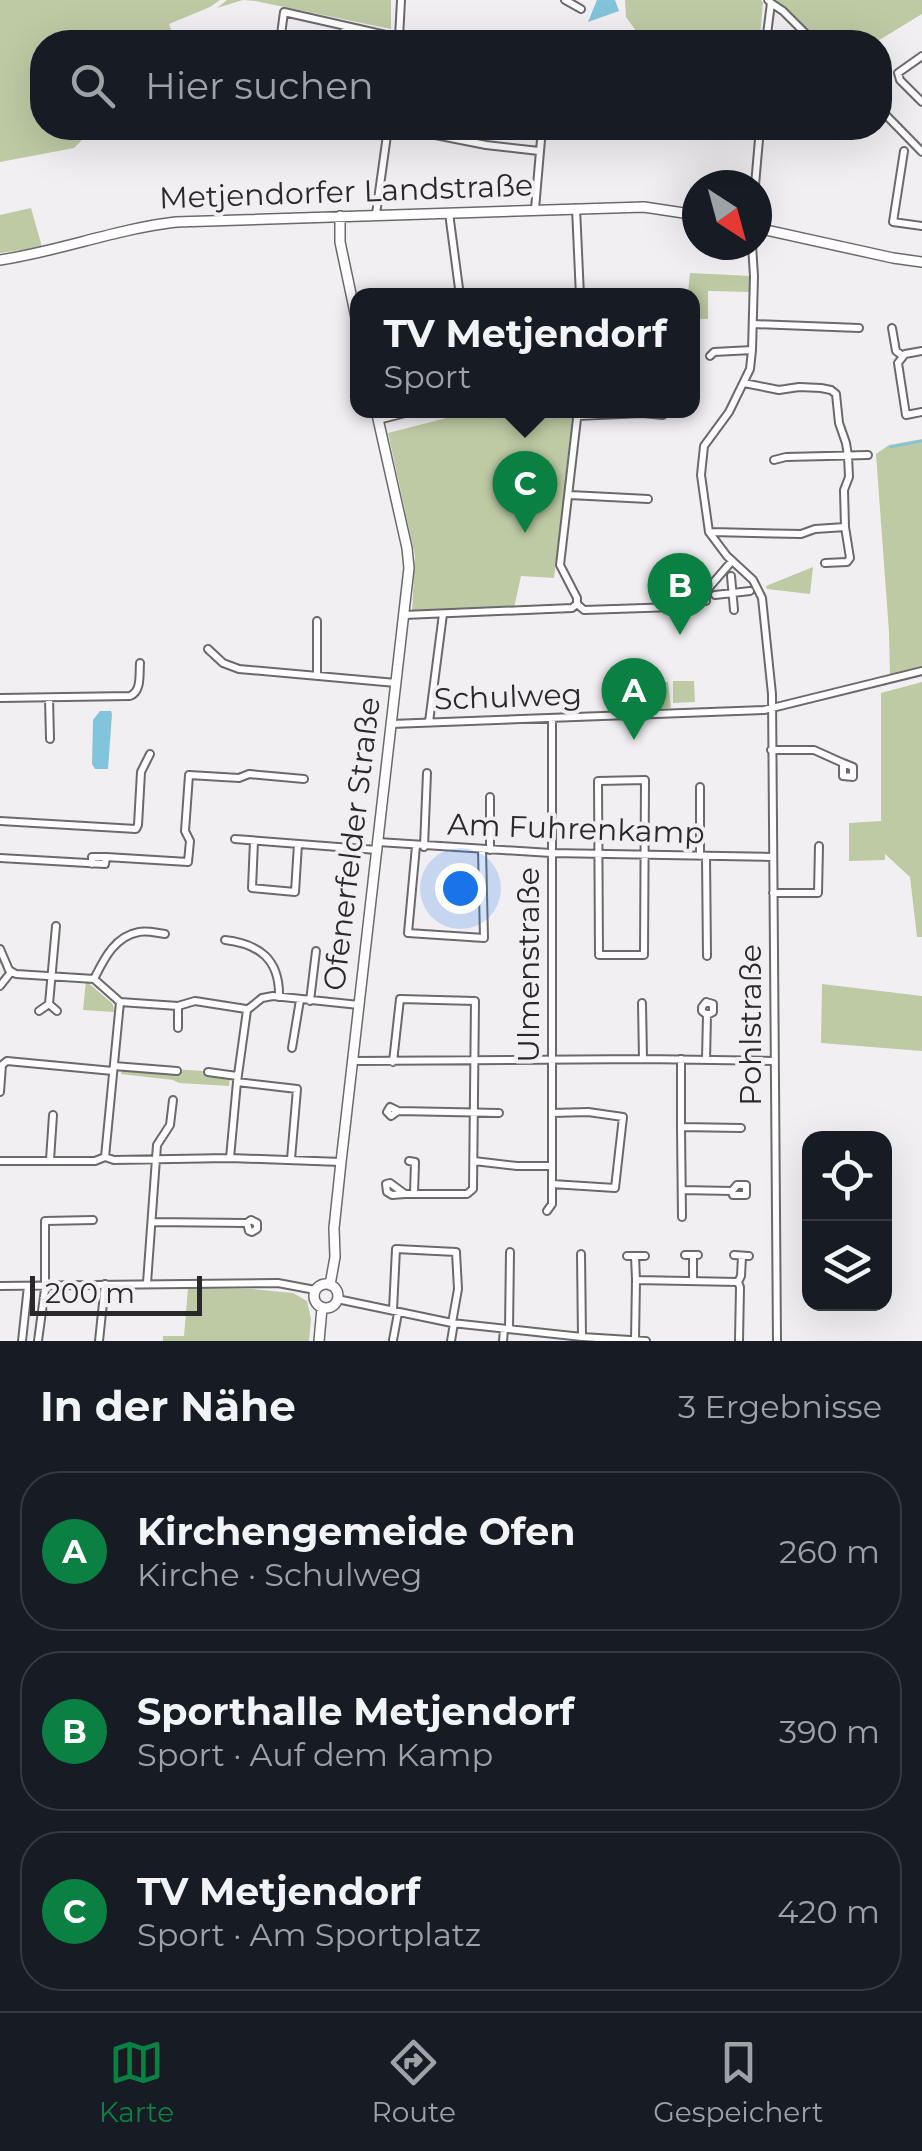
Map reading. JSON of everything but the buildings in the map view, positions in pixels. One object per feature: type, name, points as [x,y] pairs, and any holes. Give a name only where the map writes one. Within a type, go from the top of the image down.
[{"type":"street","points":[[400,30],[402,0]]},
{"type":"street","points":[[565,0],[581,10]]},
{"type":"street","points":[[767,30],[770,2]]},
{"type":"street","points":[[770,2],[802,30]]},
{"type":"street","points":[[282,30],[284,12],[357,30]]},
{"type":"street","points":[[922,56],[898,73],[922,102]]},
{"type":"street","points":[[892,121],[922,152]]},
{"type":"street","points":[[376,214],[386,140]]},
{"type":"street","points":[[457,140],[539,151]]},
{"type":"street","points":[[535,209],[540,140]]},
{"type":"street","points":[[756,170],[759,140]]},
{"type":"street","points":[[904,151],[894,222],[922,226]]},
{"type":"street","name":"Metjendorfer Landstraße","points":[[0,260],[142,226],[176,222],[576,208],[650,207],[682,212]]},
{"type":"street","points":[[576,208],[580,288]]},
{"type":"street","points":[[449,212],[459,288]]},
{"type":"street","points":[[335,216],[331,224],[340,242],[350,290]]},
{"type":"street","points":[[772,231],[922,262]]},
{"type":"street","points":[[753,260],[750,370],[729,412],[702,451],[701,474],[710,532],[801,534],[845,527]]},
{"type":"street","points":[[753,324],[859,328]]},
{"type":"street","points":[[892,328],[896,351],[903,356]]},
{"type":"street","points":[[710,356],[714,352],[752,350]]},
{"type":"street","points":[[922,351],[903,356],[898,363],[906,416],[922,412]]},
{"type":"street","points":[[744,383],[779,390],[799,386],[836,394],[838,423],[848,456],[844,490],[850,558],[847,562],[826,563]]},
{"type":"street","name":"Ofenerfelder Straße","points":[[330,1285],[408,568],[378,418]]},
{"type":"street","points":[[578,418],[560,565],[577,604],[584,610],[675,607]]},
{"type":"street","points":[[774,460],[868,455]]},
{"type":"street","points":[[570,495],[648,499]]},
{"type":"street","name":"Pohlstraße","points":[[710,532],[732,561],[754,580],[762,598],[771,708],[777,1341]]},
{"type":"street","points":[[677,597],[706,598],[709,588],[732,561]]},
{"type":"street","points":[[731,576],[734,610]]},
{"type":"street","points":[[716,595],[750,591]]},
{"type":"street","points":[[403,615],[572,608],[577,604]]},
{"type":"street","points":[[429,722],[443,614]]},
{"type":"street","points":[[317,676],[318,621]]},
{"type":"street","points":[[208,649],[223,663],[239,669],[396,683]]},
{"type":"street","points":[[0,698],[130,696],[138,688],[140,663]]},
{"type":"street","name":"Schulweg","points":[[391,724],[771,708],[922,671]]},
{"type":"street","points":[[49,698],[50,739]]},
{"type":"street","name":"Ulmenstraße","points":[[548,1211],[552,1204],[552,718]]},
{"type":"street","points":[[771,750],[814,750],[843,763]]},
{"type":"street","points":[[0,821],[136,829],[141,772],[150,754]]},
{"type":"street","points":[[427,773],[408,933],[484,938],[490,797]]},
{"type":"street","points":[[0,858],[92,864],[92,857],[188,862],[188,774],[304,779]]},
{"type":"street","points":[[645,780],[644,955],[599,955],[599,854],[598,781],[645,780]]},
{"type":"street","points":[[700,786],[707,956]]},
{"type":"street","name":"Am Fuhrenkamp","points":[[235,838],[298,844],[551,853],[772,857]]},
{"type":"street","points":[[254,840],[252,888],[295,892],[298,844]]},
{"type":"street","points":[[772,893],[818,892],[819,846]]},
{"type":"street","points":[[39,1011],[48,1004],[56,926]]},
{"type":"street","points":[[94,979],[112,947],[125,938],[144,930],[164,934]]},
{"type":"street","points":[[225,940],[253,945],[263,952],[276,976],[280,997]]},
{"type":"street","points":[[0,949],[16,974],[94,979],[120,1002],[178,1006],[195,1000],[246,1010]]},
{"type":"street","points":[[310,1001],[316,951]]},
{"type":"street","points":[[0,986],[12,972]]},
{"type":"street","points":[[230,1158],[246,1010],[262,998],[280,997],[359,1005]]},
{"type":"street","points":[[292,1048],[300,1000]]},
{"type":"street","points":[[393,1062],[400,1000],[476,1002],[473,1187],[469,1193],[405,1194]]},
{"type":"street","points":[[105,1157],[120,1002]]},
{"type":"street","points":[[642,1003],[643,1059]]},
{"type":"street","points":[[48,1004],[57,1011]]},
{"type":"street","points":[[178,1006],[178,1028]]},
{"type":"street","points":[[706,1060],[708,1015]]},
{"type":"street","points":[[681,1059],[682,1217]]},
{"type":"street","points":[[0,1092],[2,1065],[7,1061],[177,1072]]},
{"type":"street","points":[[353,1062],[773,1061]]},
{"type":"street","points":[[208,1072],[298,1089],[291,1159]]},
{"type":"street","points":[[146,1283],[157,1144],[170,1126],[173,1100]]},
{"type":"street","points":[[398,1111],[499,1113]]},
{"type":"street","points":[[552,1113],[588,1112],[623,1117],[615,1188],[552,1184]]},
{"type":"street","points":[[50,1160],[53,1115]]},
{"type":"street","points":[[681,1128],[741,1128]]},
{"type":"street","points":[[0,1161],[95,1161],[105,1157],[341,1162]]},
{"type":"street","points":[[409,1161],[415,1162],[414,1194]]},
{"type":"street","points":[[474,1161],[552,1166]]},
{"type":"street","points":[[682,1190],[732,1191]]},
{"type":"street","points":[[38,1341],[45,1285],[45,1220],[94,1220]]},
{"type":"street","points":[[152,1222],[247,1223]]},
{"type":"street","points":[[393,1340],[396,1249],[456,1252],[458,1289],[450,1341]]},
{"type":"street","points":[[503,1341],[510,1252]]},
{"type":"street","points":[[580,1338],[582,1254]]},
{"type":"street","points":[[692,1255],[692,1280]]},
{"type":"street","points":[[635,1341],[636,1280],[632,1256],[645,1256]]},
{"type":"street","points":[[738,1282],[742,1276],[741,1256]]},
{"type":"street","points":[[636,1280],[738,1282]]},
{"type":"street","points":[[0,1286],[278,1282],[315,1290]]},
{"type":"street","points":[[738,1282],[739,1341]]},
{"type":"street","points":[[99,1341],[105,1284]]},
{"type":"street","points":[[323,1284],[330,1285],[336,1289],[337,1299],[332,1307],[322,1308],[314,1301],[315,1290],[323,1284]]},
{"type":"street","points":[[22,1341],[28,1286]]},
{"type":"street","points":[[337,1299],[453,1323],[580,1338],[646,1341]]},
{"type":"street","points":[[320,1341],[322,1308]]},
{"type":"green space","points":[[0,0],[220,0],[169,24],[171,30],[30,30],[30,140],[82,140],[74,148],[0,162]]},
{"type":"green space","points":[[227,0],[243,0],[217,8]]},
{"type":"green space","points":[[243,0],[391,0],[391,29],[255,1]]},
{"type":"green space","points":[[625,0],[763,3],[761,30],[635,30],[626,17]]},
{"type":"green space","points":[[775,0],[922,0],[922,14],[892,32],[805,30]]},
{"type":"green space","points":[[31,208],[42,247],[0,253],[0,215]]},
{"type":"green space","points":[[690,273],[751,276],[751,292],[708,291],[708,319],[700,319],[700,288],[688,288]]},
{"type":"green space","points":[[447,418],[573,418],[554,578],[521,576],[514,608],[412,612],[415,556],[388,433]]},
{"type":"green space","points":[[922,439],[922,668],[890,676],[876,454],[889,445]]},
{"type":"green space","points":[[813,567],[810,594],[767,589],[766,586]]},
{"type":"green space","points":[[639,675],[668,682],[671,708],[628,705],[639,687]]},
{"type":"green space","points":[[673,681],[694,681],[695,702],[673,703]]},
{"type":"green space","points":[[922,682],[922,937],[917,937],[910,877],[885,854],[885,860],[849,861],[849,823],[881,821],[881,693]]},
{"type":"green space","points":[[86,981],[113,1004],[114,1012],[83,1010]]},
{"type":"green space","points":[[822,984],[922,996],[922,1051],[821,1043]]},
{"type":"green space","points":[[122,1066],[204,1071],[230,1076],[229,1086],[121,1074]]},
{"type":"green space","points":[[188,1288],[293,1293],[307,1301],[311,1319],[309,1341],[163,1341],[163,1336],[184,1336]]},
{"type":"water","points":[[597,0],[615,0],[619,11],[588,22]]},
{"type":"water","points":[[100,711],[112,714],[108,769],[95,769],[92,764],[93,720]]},
{"type":"waterway","points":[[890,447],[922,441]]},
{"type":"place","name":"TV Metjendorf","points":[[525,533]]},
{"type":"place","name":"Sporthalle Metjendorf","points":[[680,635]]},
{"type":"place","name":"Kirchengemeide Ofen","points":[[634,740]]}]
